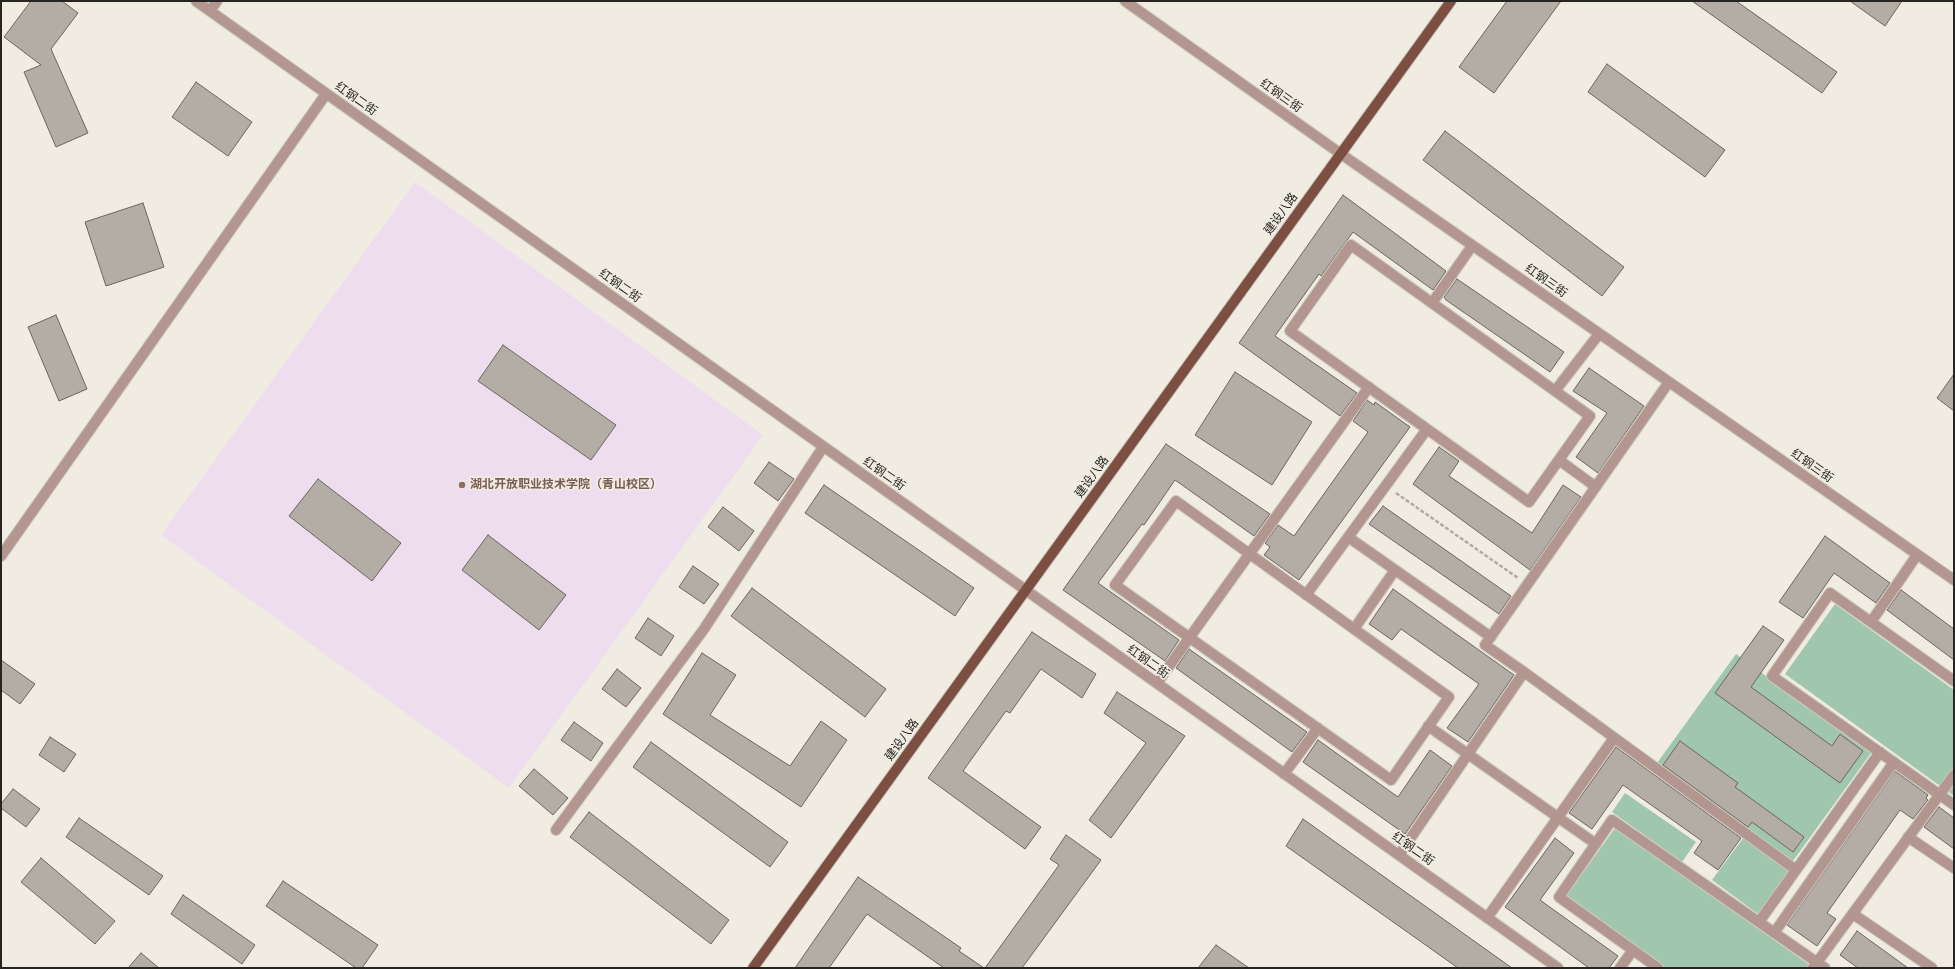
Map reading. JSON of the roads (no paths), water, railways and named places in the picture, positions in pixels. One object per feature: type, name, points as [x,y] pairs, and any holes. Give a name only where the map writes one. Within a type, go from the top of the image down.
[{"type":"main road","name":"建设八路","points":[[753,968],[1451,1]]},
{"type":"street","name":"红钢二街","points":[[196,1],[1558,968]]},
{"type":"street","points":[[210,11],[217,1]]},
{"type":"street","name":"红钢三街","points":[[1125,1],[1472,246],[1954,580]]},
{"type":"street","points":[[1,556],[326,94]]},
{"type":"street","points":[[1351,245],[1590,416],[1529,502],[1369,388],[1290,331],[1351,245]]},
{"type":"street","points":[[1432,303],[1472,246]]},
{"type":"street","points":[[1555,391],[1599,334]]},
{"type":"street","points":[[1669,382],[1485,645],[1796,870]]},
{"type":"street","points":[[1157,683],[1369,388]]},
{"type":"street","points":[[1306,595],[1427,429]]},
{"type":"street","points":[[556,830],[704,629],[824,447]]},
{"type":"street","points":[[1559,460],[1596,487]]},
{"type":"street","points":[[1176,501],[1250,553],[1449,697],[1391,780],[1115,585],[1176,501]]},
{"type":"street","points":[[1348,537],[1491,637]]},
{"type":"street","points":[[1871,622],[1917,555]]},
{"type":"street","points":[[1354,629],[1395,570]]},
{"type":"street","points":[[1954,681],[1830,594],[1772,676],[1954,805]]},
{"type":"street","points":[[1399,856],[1524,672]]},
{"type":"street","points":[[1428,726],[1596,844]]},
{"type":"street","points":[[1284,774],[1318,728]]},
{"type":"street","points":[[1487,918],[1614,738]]},
{"type":"street","points":[[1759,922],[1880,752]]},
{"type":"street","points":[[1774,933],[1894,762]]},
{"type":"street","points":[[1658,968],[1559,897],[1612,820],[1759,922],[1818,966],[1853,914],[1954,775]]},
{"type":"street","points":[[1908,837],[1954,868]]},
{"type":"street","points":[[1853,914],[1932,968]]},
{"type":"street","points":[[1620,968],[1633,950]]},
{"type":"place","name":"湖北开放职业技术学院（青山校区）","points":[[462,485]]}]
